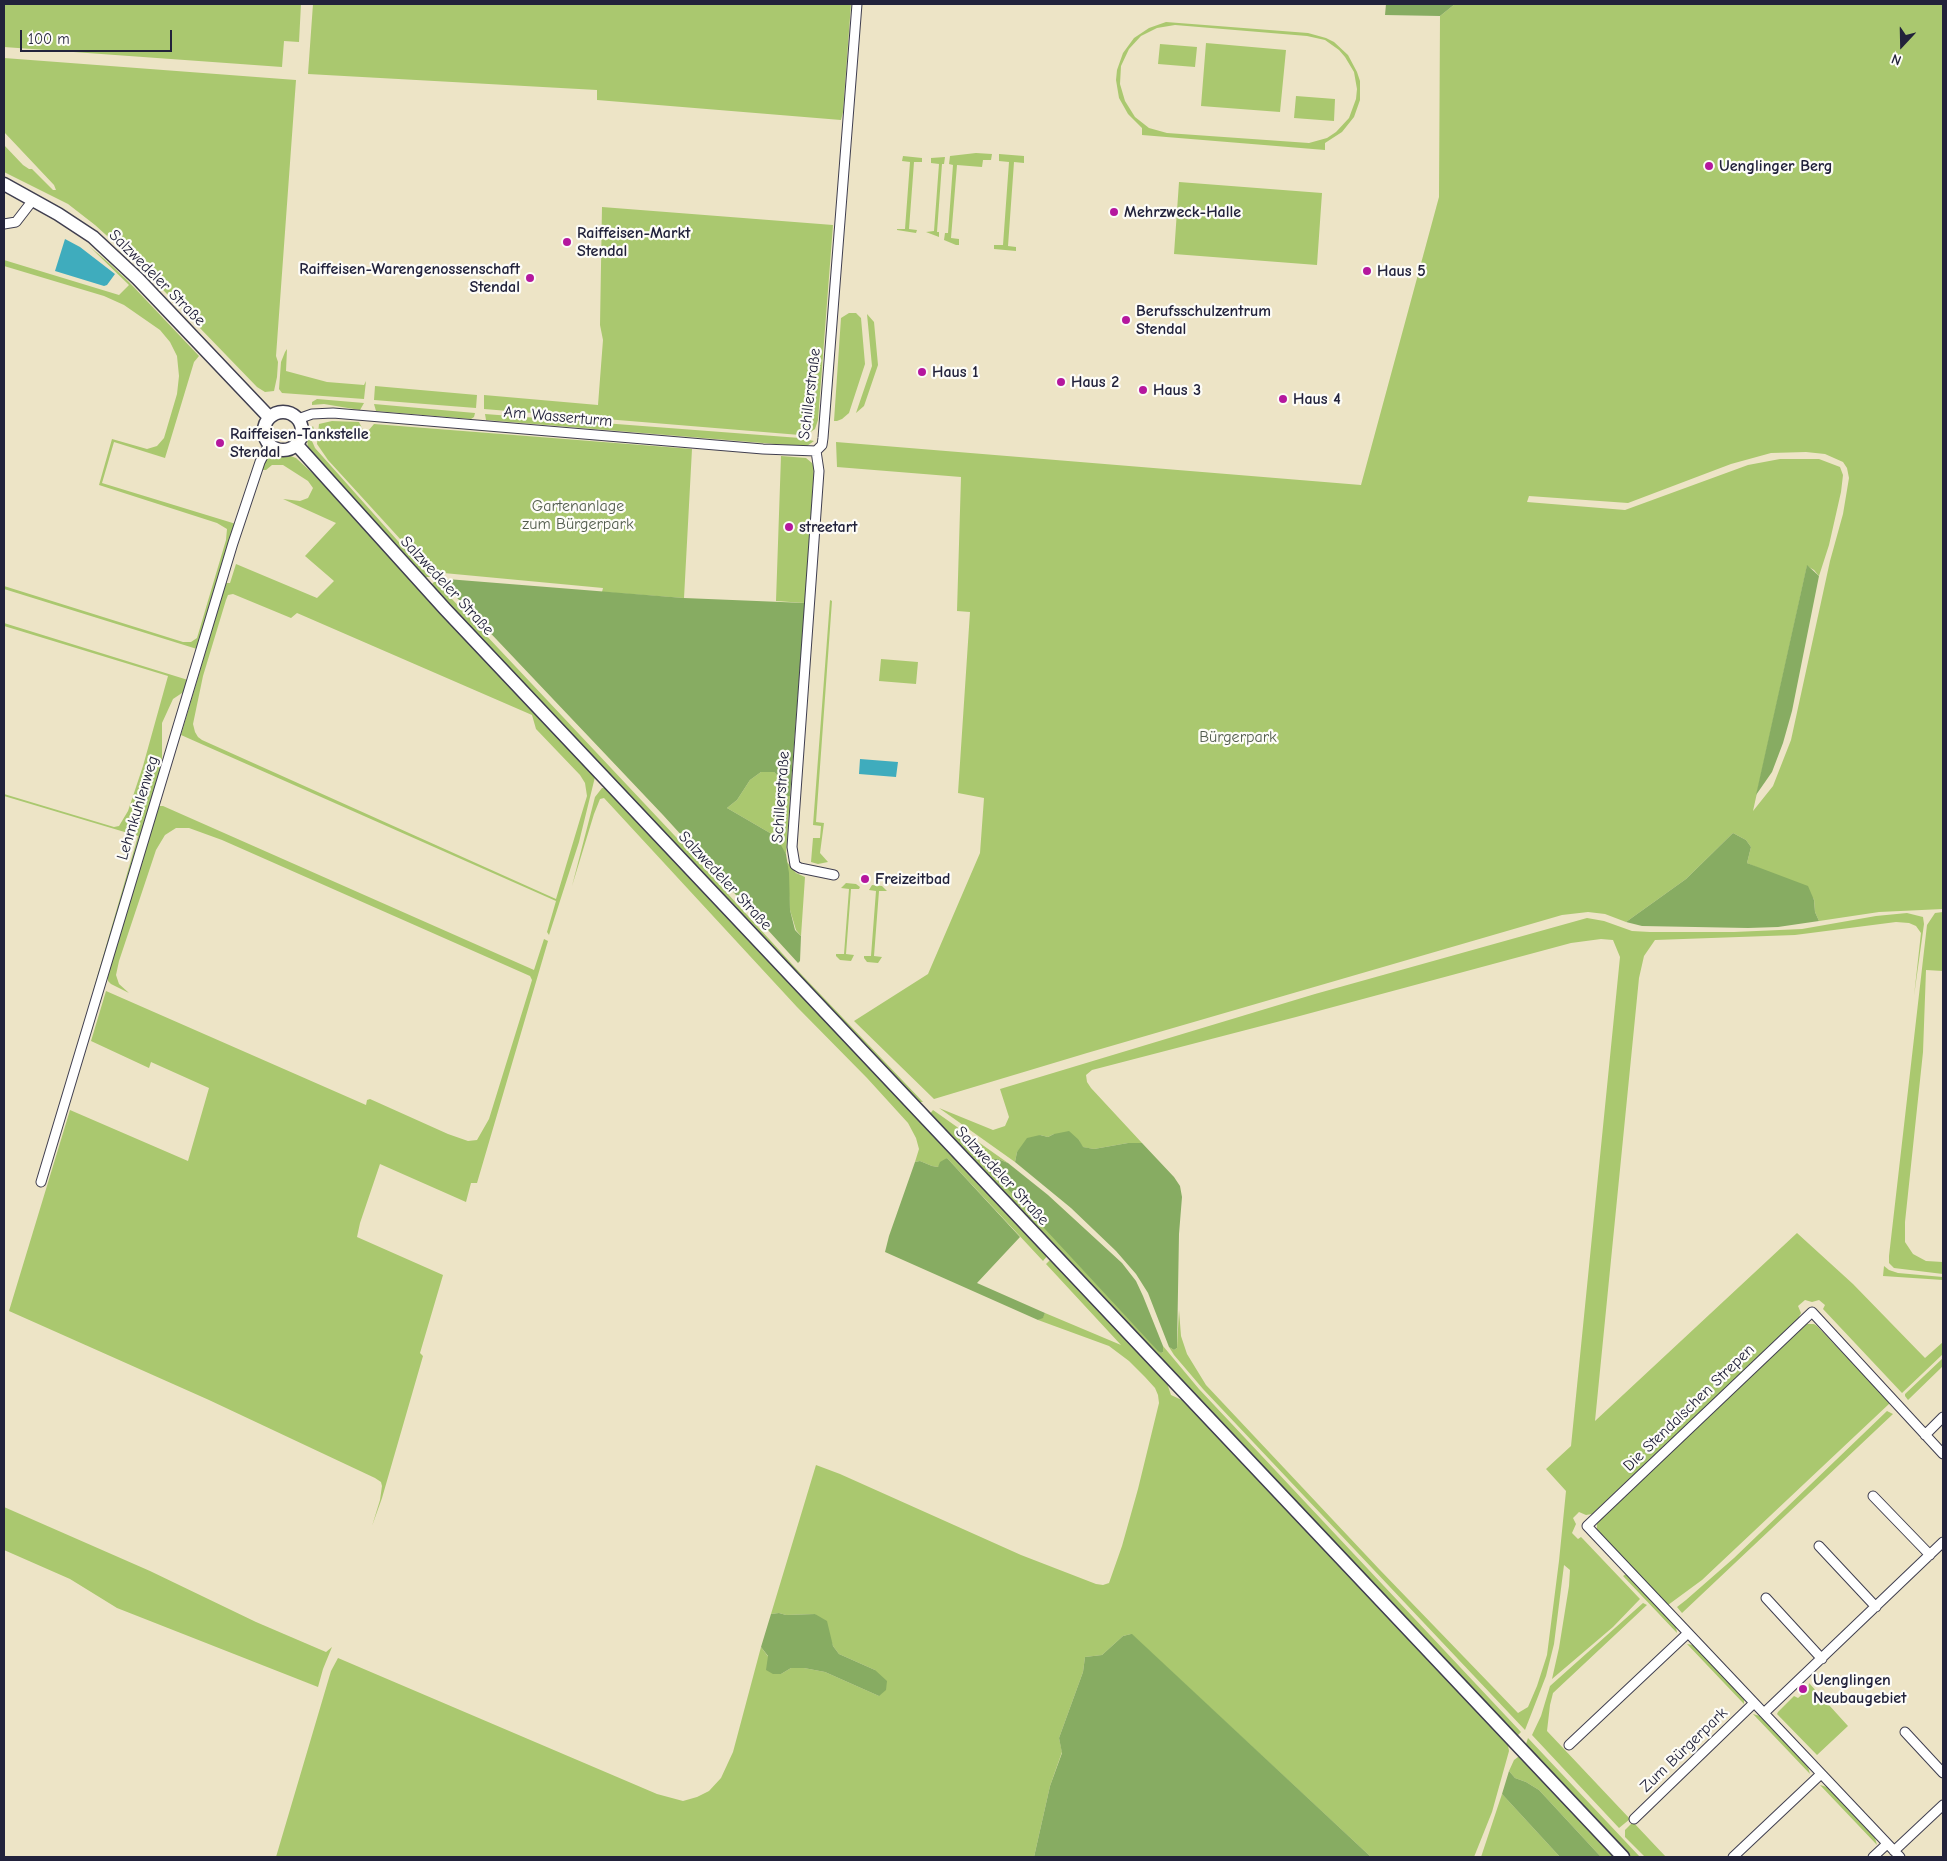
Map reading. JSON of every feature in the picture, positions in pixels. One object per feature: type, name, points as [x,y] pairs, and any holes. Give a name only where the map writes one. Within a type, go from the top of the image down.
[{"type":"main road","name":"Salzwedeler Straße","points":[[4,184],[78,227],[116,258],[269,417]]},
{"type":"main road","points":[[277,412],[286,412],[298,419],[302,432],[296,444],[282,450],[269,444],[264,437],[264,428],[269,417],[277,412]]},
{"type":"main road","name":"Salzwedeler Straße","points":[[296,444],[452,616],[1623,1857]]},
{"type":"street","name":"Schillerstraße","points":[[834,875],[800,868],[795,865],[792,847],[819,471],[816,451],[822,445],[823,438],[857,4]]},
{"type":"street","points":[[4,224],[16,222],[33,200]]},
{"type":"street","name":"Am Wasserturm","points":[[298,419],[312,414],[333,413],[764,449],[816,451]]},
{"type":"street","name":"Lehmkuhlenweg","points":[[41,1182],[233,543],[260,462],[269,444]]},
{"type":"street","name":"Die Stendalschen Strepen","points":[[1688,1633],[1587,1526],[1812,1312],[1925,1435]]},
{"type":"street","points":[[1943,1417],[1925,1435],[1943,1454]]},
{"type":"street","points":[[1873,1496],[1930,1556]]},
{"type":"street","points":[[1764,1713],[1943,1542]]},
{"type":"street","points":[[1819,1546],[1876,1607]]},
{"type":"street","points":[[1766,1598],[1822,1659]]},
{"type":"street","points":[[1569,1745],[1688,1633],[1897,1854],[1943,1805]]},
{"type":"street","name":"Zum Bürgerpark","points":[[1634,1819],[1754,1703]]},
{"type":"street","points":[[1905,1732],[1943,1773]]},
{"type":"street","points":[[1733,1857],[1821,1774]]},
{"type":"street","points":[[1874,1857],[1887,1844]]},
{"type":"green space","points":[[4,4],[301,4],[299,42],[284,41],[282,67],[4,47]]},
{"type":"green space","points":[[313,4],[851,4],[843,112],[841,120],[597,100],[597,90],[308,74]]},
{"type":"green space","points":[[1386,4],[1455,4],[1440,16],[1385,15]]},
{"type":"green space","name":"Bürgerpark","points":[[1455,4],[1943,4],[1943,909],[1879,912],[1819,921],[1815,912],[1814,899],[1747,863],[1751,847],[1746,840],[1733,833],[1686,879],[1626,922],[1605,914],[1588,912],[1562,915],[934,1099],[854,1021],[928,974],[980,853],[984,798],[958,793],[970,612],[957,611],[961,477],[837,467],[836,442],[1361,485],[1439,197],[1440,16]],"holes":[[[1806,452],[1825,454],[1843,462],[1847,468],[1849,478],[1843,514],[1830,561],[1791,740],[1773,786],[1753,811],[1807,566],[1819,576],[1829,545],[1841,492],[1843,475],[1840,467],[1819,459],[1780,459],[1748,465],[1625,510],[1527,502],[1529,496],[1628,503],[1731,464],[1771,453]]]},
{"type":"green space","points":[[1166,22],[1308,33],[1326,38],[1334,42],[1348,55],[1357,72],[1360,81],[1360,100],[1354,117],[1342,132],[1325,143],[1325,150],[1142,135],[1142,128],[1128,114],[1119,98],[1116,80],[1117,70],[1123,53],[1134,38],[1149,28]],"holes":[[[1175,25],[1307,36],[1325,40],[1339,50],[1354,72],[1357,89],[1356,99],[1349,118],[1336,132],[1327,138],[1309,143],[1167,133],[1149,128],[1135,117],[1125,101],[1120,84],[1121,66],[1129,49],[1141,36],[1157,28]]]},
{"type":"green space","points":[[1206,43],[1286,50],[1280,112],[1201,106]]},
{"type":"green space","points":[[1160,44],[1197,47],[1195,67],[1158,64]]},
{"type":"green space","points":[[4,58],[296,80],[276,356],[278,362],[277,377],[274,391],[265,392],[257,387],[137,263],[95,225],[68,204],[4,172],[4,145],[23,165],[32,169],[53,190],[56,190],[54,185],[4,132]]},
{"type":"green space","points":[[1296,96],[1335,99],[1334,121],[1294,118]]},
{"type":"green space","points":[[976,153],[992,154],[991,160],[983,160],[982,167],[957,165],[951,238],[959,239],[959,245],[956,245],[944,240],[945,233],[948,233],[953,165],[949,164],[950,156]]},
{"type":"green space","points":[[999,154],[1024,156],[1024,163],[1014,162],[1008,246],[1016,247],[1016,251],[994,249],[994,245],[1003,245],[1009,162],[999,161]]},
{"type":"green space","points":[[903,156],[922,158],[922,162],[914,162],[909,229],[917,230],[916,233],[897,230],[905,229],[910,162],[902,161]]},
{"type":"green space","points":[[945,157],[944,164],[942,164],[937,232],[939,232],[939,237],[926,232],[934,231],[939,164],[931,163],[931,158]]},
{"type":"green space","points":[[1179,182],[1322,193],[1317,265],[1174,254]]},
{"type":"green space","points":[[602,207],[833,225],[818,420],[815,429],[800,435],[484,409],[484,395],[598,405],[603,340],[600,325]]},
{"type":"green space","points":[[89,246],[128,281],[199,356],[194,362],[165,458],[114,442],[102,483],[236,524],[197,649],[4,589],[4,586],[183,642],[191,642],[197,638],[226,540],[227,529],[217,523],[99,485],[112,439],[147,449],[157,446],[164,438],[177,394],[179,376],[177,356],[170,342],[160,330],[124,305],[104,296],[4,266],[4,260],[119,295],[129,285]]},
{"type":"green space","points":[[849,313],[856,313],[861,318],[865,364],[849,413],[842,419],[834,421],[841,318]]},
{"type":"green space","points":[[867,314],[874,322],[878,365],[864,406],[856,413],[872,366]]},
{"type":"green space","points":[[287,349],[286,371],[327,382],[364,385],[366,381],[364,399],[282,393],[279,389],[281,362]]},
{"type":"green space","points":[[375,386],[477,395],[476,408],[374,400]]},
{"type":"green space","points":[[317,399],[364,403],[360,410],[324,404],[312,405],[312,402]]},
{"type":"green space","points":[[374,404],[475,413],[471,419],[376,411]]},
{"type":"green space","points":[[485,414],[800,438],[814,441],[807,446],[799,446],[486,420]]},
{"type":"green space","name":"Gartenanlage zum Bürgerpark","points":[[332,421],[359,422],[364,432],[368,431],[374,424],[692,449],[684,598],[602,592],[603,588],[433,572],[435,575],[433,575],[328,460],[317,444],[319,424]]},
{"type":"green space","points":[[313,426],[312,441],[315,448],[430,577],[424,577],[308,447],[306,434]]},
{"type":"green space","points":[[285,454],[296,458],[321,481],[595,777],[579,842],[549,935],[547,932],[556,901],[181,735],[226,583],[230,583],[236,564],[317,598],[334,581],[305,556],[336,523],[283,499],[300,501],[308,498],[313,488],[308,481],[283,465],[272,465],[263,470],[262,468],[268,456]],"holes":[[[233,594],[291,618],[297,613],[532,715],[536,729],[580,775],[585,783],[587,796],[556,899],[198,737],[193,724],[203,676],[228,595]]]},
{"type":"green space","points":[[781,456],[806,458],[814,467],[805,603],[776,601]]},
{"type":"green space","points":[[1807,565],[1819,576],[1792,711],[1772,772],[1756,795]]},
{"type":"green space","points":[[447,579],[684,598],[805,603],[790,796],[783,793],[778,776],[774,772],[761,772],[750,780],[737,800],[727,808],[770,833],[778,840],[786,854],[789,873],[790,910],[795,930],[801,936],[800,961],[798,963],[663,815],[442,582]]},
{"type":"green space","points":[[435,581],[675,836],[801,974],[923,1102],[916,1102],[431,585]]},
{"type":"green space","points":[[830,600],[832,601],[816,822],[824,823],[820,853],[828,862],[818,864],[811,862],[813,838],[820,838],[821,826],[813,825]]},
{"type":"green space","points":[[4,623],[188,680],[185,691],[173,699],[162,723],[162,766],[95,992],[93,991],[138,836],[4,796],[4,794],[114,827],[119,826],[128,811],[143,766],[168,676],[4,626]]},
{"type":"green space","points":[[881,659],[918,662],[916,684],[879,681]]},
{"type":"green space","points":[[761,772],[774,772],[778,776],[783,793],[790,796],[786,854],[770,833],[727,808],[737,800],[750,780]]},
{"type":"green space","points":[[602,788],[607,788],[1048,1255],[1043,1261],[947,1158],[938,1167],[920,1161],[915,1162],[919,1149],[916,1138],[908,1123],[797,1007],[604,798],[600,799],[594,814],[572,886],[595,797]]},
{"type":"green space","points":[[158,806],[163,806],[534,970],[544,939],[548,941],[477,1183],[471,1183],[466,1202],[380,1164],[360,1223],[357,1237],[443,1275],[420,1353],[423,1356],[382,1498],[372,1526],[382,1486],[381,1482],[375,1478],[209,1400],[9,1311],[70,1110],[188,1161],[209,1088],[151,1062],[149,1068],[91,1041],[106,991],[366,1105],[367,1100],[370,1099],[468,1141],[477,1140],[489,1119],[532,980],[530,976],[222,840],[189,828],[176,828],[165,835],[156,850],[119,961],[116,975],[119,984],[129,993],[111,984],[108,981],[108,974]]},
{"type":"green space","points":[[1733,833],[1746,840],[1751,847],[1747,863],[1808,886],[1814,900],[1815,912],[1819,921],[1778,927],[1748,928],[1642,926],[1626,922],[1686,879]]},
{"type":"green space","points":[[787,862],[796,873],[805,877],[801,936],[796,930],[790,910]]},
{"type":"green space","points":[[846,883],[856,884],[860,887],[859,889],[851,889],[846,954],[854,955],[851,961],[840,960],[836,956],[836,954],[844,954],[849,889],[841,888]]},
{"type":"green space","points":[[872,885],[882,886],[887,891],[879,891],[874,956],[882,957],[878,963],[867,962],[864,958],[864,956],[871,956],[876,891],[869,890]]},
{"type":"green space","points":[[1943,912],[1943,971],[1926,970],[1923,1052],[1905,1222],[1905,1242],[1913,1254],[1926,1261],[1943,1262],[1943,1274],[1894,1268],[1889,1263],[1889,1256],[1927,925],[1935,913]]},
{"type":"green space","points":[[1907,913],[1923,917],[1924,924],[1914,996],[1921,933],[1916,926],[1909,923],[1896,922],[1795,935],[1655,940],[1644,956],[1639,978],[1595,1421],[1797,1233],[1853,1284],[1925,1358],[1943,1342],[1943,1354],[1902,1393],[1823,1309],[1825,1305],[1819,1300],[1812,1302],[1805,1300],[1798,1306],[1801,1313],[1797,1321],[1592,1514],[1586,1515],[1579,1512],[1573,1518],[1576,1524],[1572,1533],[1578,1539],[1581,1537],[1640,1599],[1613,1627],[1552,1679],[1569,1586],[1570,1570],[1564,1565],[1554,1644],[1546,1676],[1525,1730],[1203,1389],[1169,1347],[1174,1350],[1177,1348],[1179,1310],[1181,1336],[1187,1354],[1206,1385],[1518,1713],[1528,1707],[1547,1655],[1559,1561],[1566,1491],[1546,1469],[1571,1446],[1620,957],[1613,940],[1601,939],[1571,943],[1092,1070],[1086,1075],[1087,1082],[1091,1088],[1142,1143],[1128,1143],[1094,1149],[1082,1147],[1079,1140],[1054,1134],[1048,1137],[1040,1135],[1017,1152],[1015,1162],[939,1108],[993,1130],[1005,1126],[1009,1117],[1000,1089],[1315,994],[1587,918],[1604,921],[1632,931],[1734,932],[1802,929],[1876,916]]},
{"type":"green space","points":[[933,1110],[1008,1163],[998,1159],[991,1169],[1161,1353],[1163,1352],[1163,1346],[1199,1389],[1521,1732],[1518,1735],[1514,1735],[929,1115]]},
{"type":"green space","points":[[1069,1131],[1079,1140],[1083,1147],[1094,1149],[1128,1143],[1142,1143],[1180,1186],[1182,1197],[1179,1234],[1177,1348],[1174,1350],[1169,1347],[1148,1293],[1136,1274],[1116,1251],[1071,1208],[1015,1162],[1017,1152],[1027,1138],[1040,1135],[1048,1137]]},
{"type":"green space","points":[[947,1158],[1020,1237],[977,1283],[1045,1313],[1043,1318],[1038,1320],[885,1252],[915,1162],[920,1161],[938,1167],[940,1162]]},
{"type":"green space","points":[[991,1159],[998,1159],[1008,1163],[1048,1195],[1122,1263],[1136,1281],[1143,1296],[1163,1346],[1163,1352],[1158,1351],[990,1169]]},
{"type":"green space","points":[[1051,1259],[1167,1383],[1171,1395],[1186,1402],[1193,1408],[1505,1740],[1509,1751],[1492,1812],[1474,1857],[1371,1857],[1131,1634],[1123,1636],[1102,1655],[1085,1657],[1083,1672],[1059,1738],[1062,1752],[1050,1786],[1034,1857],[276,1857],[331,1671],[338,1658],[657,1794],[683,1801],[709,1791],[721,1778],[733,1752],[761,1647],[781,1674],[791,1668],[804,1668],[825,1672],[879,1696],[875,1670],[839,1654],[815,1614],[771,1614],[816,1465],[1021,1555],[1096,1584],[1103,1585],[1109,1583],[1122,1546],[1138,1489],[1159,1403],[1158,1395],[1155,1388],[1129,1361],[1109,1346],[1038,1320],[1045,1313],[1121,1345],[1046,1264]]},
{"type":"green space","points":[[1884,1266],[1898,1273],[1943,1277],[1943,1280],[1883,1276]]},
{"type":"green space","points":[[1807,1324],[1817,1326],[1890,1403],[1702,1580],[1668,1605],[1598,1532],[1597,1522]]},
{"type":"green space","points":[[1943,1358],[1943,1366],[1908,1400],[1905,1394]]},
{"type":"green space","points":[[1887,1411],[1893,1414],[1682,1613],[1677,1607],[1734,1558]]},
{"type":"green space","points":[[4,1507],[150,1571],[256,1622],[326,1652],[332,1647],[318,1687],[117,1608],[70,1579],[4,1550]]},
{"type":"green space","points":[[1626,1574],[1676,1627],[1677,1633],[1623,1576]]},
{"type":"green space","points":[[1643,1603],[1647,1605],[1553,1693],[1547,1731],[1630,1819],[1619,1828],[1532,1735],[1541,1716],[1550,1686]]},
{"type":"green space","points":[[779,1613],[786,1615],[815,1614],[827,1621],[833,1646],[839,1654],[875,1670],[887,1681],[886,1690],[879,1696],[825,1672],[804,1668],[791,1668],[781,1674],[773,1674],[766,1670],[768,1656],[761,1647],[771,1614]]},
{"type":"green space","points":[[1132,1634],[1371,1857],[1034,1857],[1050,1786],[1062,1753],[1059,1738],[1083,1672],[1085,1657],[1102,1655],[1123,1636]]},
{"type":"green space","points":[[1687,1644],[1693,1645],[1744,1699],[1744,1704]]},
{"type":"green space","points":[[1809,1683],[1848,1726],[1817,1755],[1777,1714],[1794,1696],[1798,1698],[1808,1689]]},
{"type":"green space","points":[[1753,1714],[1760,1716],[1808,1767],[1810,1774]]},
{"type":"green space","points":[[1528,1738],[1640,1857],[1629,1857],[1525,1747]]},
{"type":"green space","points":[[1521,1757],[1615,1857],[1601,1857],[1539,1790],[1515,1778],[1509,1771],[1514,1760]]},
{"type":"green space","points":[[1509,1771],[1515,1778],[1539,1790],[1601,1857],[1560,1857],[1502,1794]]},
{"type":"green space","points":[[1820,1785],[1827,1787],[1875,1838],[1877,1845]]},
{"type":"green space","points":[[1502,1794],[1560,1857],[1481,1857]]},
{"type":"green space","points":[[1633,1822],[1666,1857],[1645,1857],[1625,1837],[1625,1830]]},
{"type":"water","points":[[65,239],[80,247],[115,274],[107,285],[104,286],[55,271]]},
{"type":"water","points":[[860,759],[898,762],[896,777],[859,774]]},
{"type":"place","name":"Uenglinger Berg","points":[[1709,166]]},
{"type":"place","name":"Mehrzweck-Halle","points":[[1114,212]]},
{"type":"place","name":"Raiffeisen-Markt Stendal","points":[[567,242]]},
{"type":"place","name":"Haus 5","points":[[1367,271]]},
{"type":"place","name":"Raiffeisen-Warengenossenschaft Stendal","points":[[530,278]]},
{"type":"place","name":"Berufsschulzentrum Stendal","points":[[1126,320]]},
{"type":"place","name":"Haus 1","points":[[922,372]]},
{"type":"place","name":"Haus 2","points":[[1061,382]]},
{"type":"place","name":"Haus 3","points":[[1143,390]]},
{"type":"place","name":"Haus 4","points":[[1283,399]]},
{"type":"place","name":"Raiffeisen-Tankstelle Stendal","points":[[220,443]]},
{"type":"place","name":"streetart","points":[[789,527]]},
{"type":"place","name":"Freizeitbad","points":[[865,879]]},
{"type":"place","name":"Uenglingen Neubaugebiet","points":[[1803,1689]]}]
